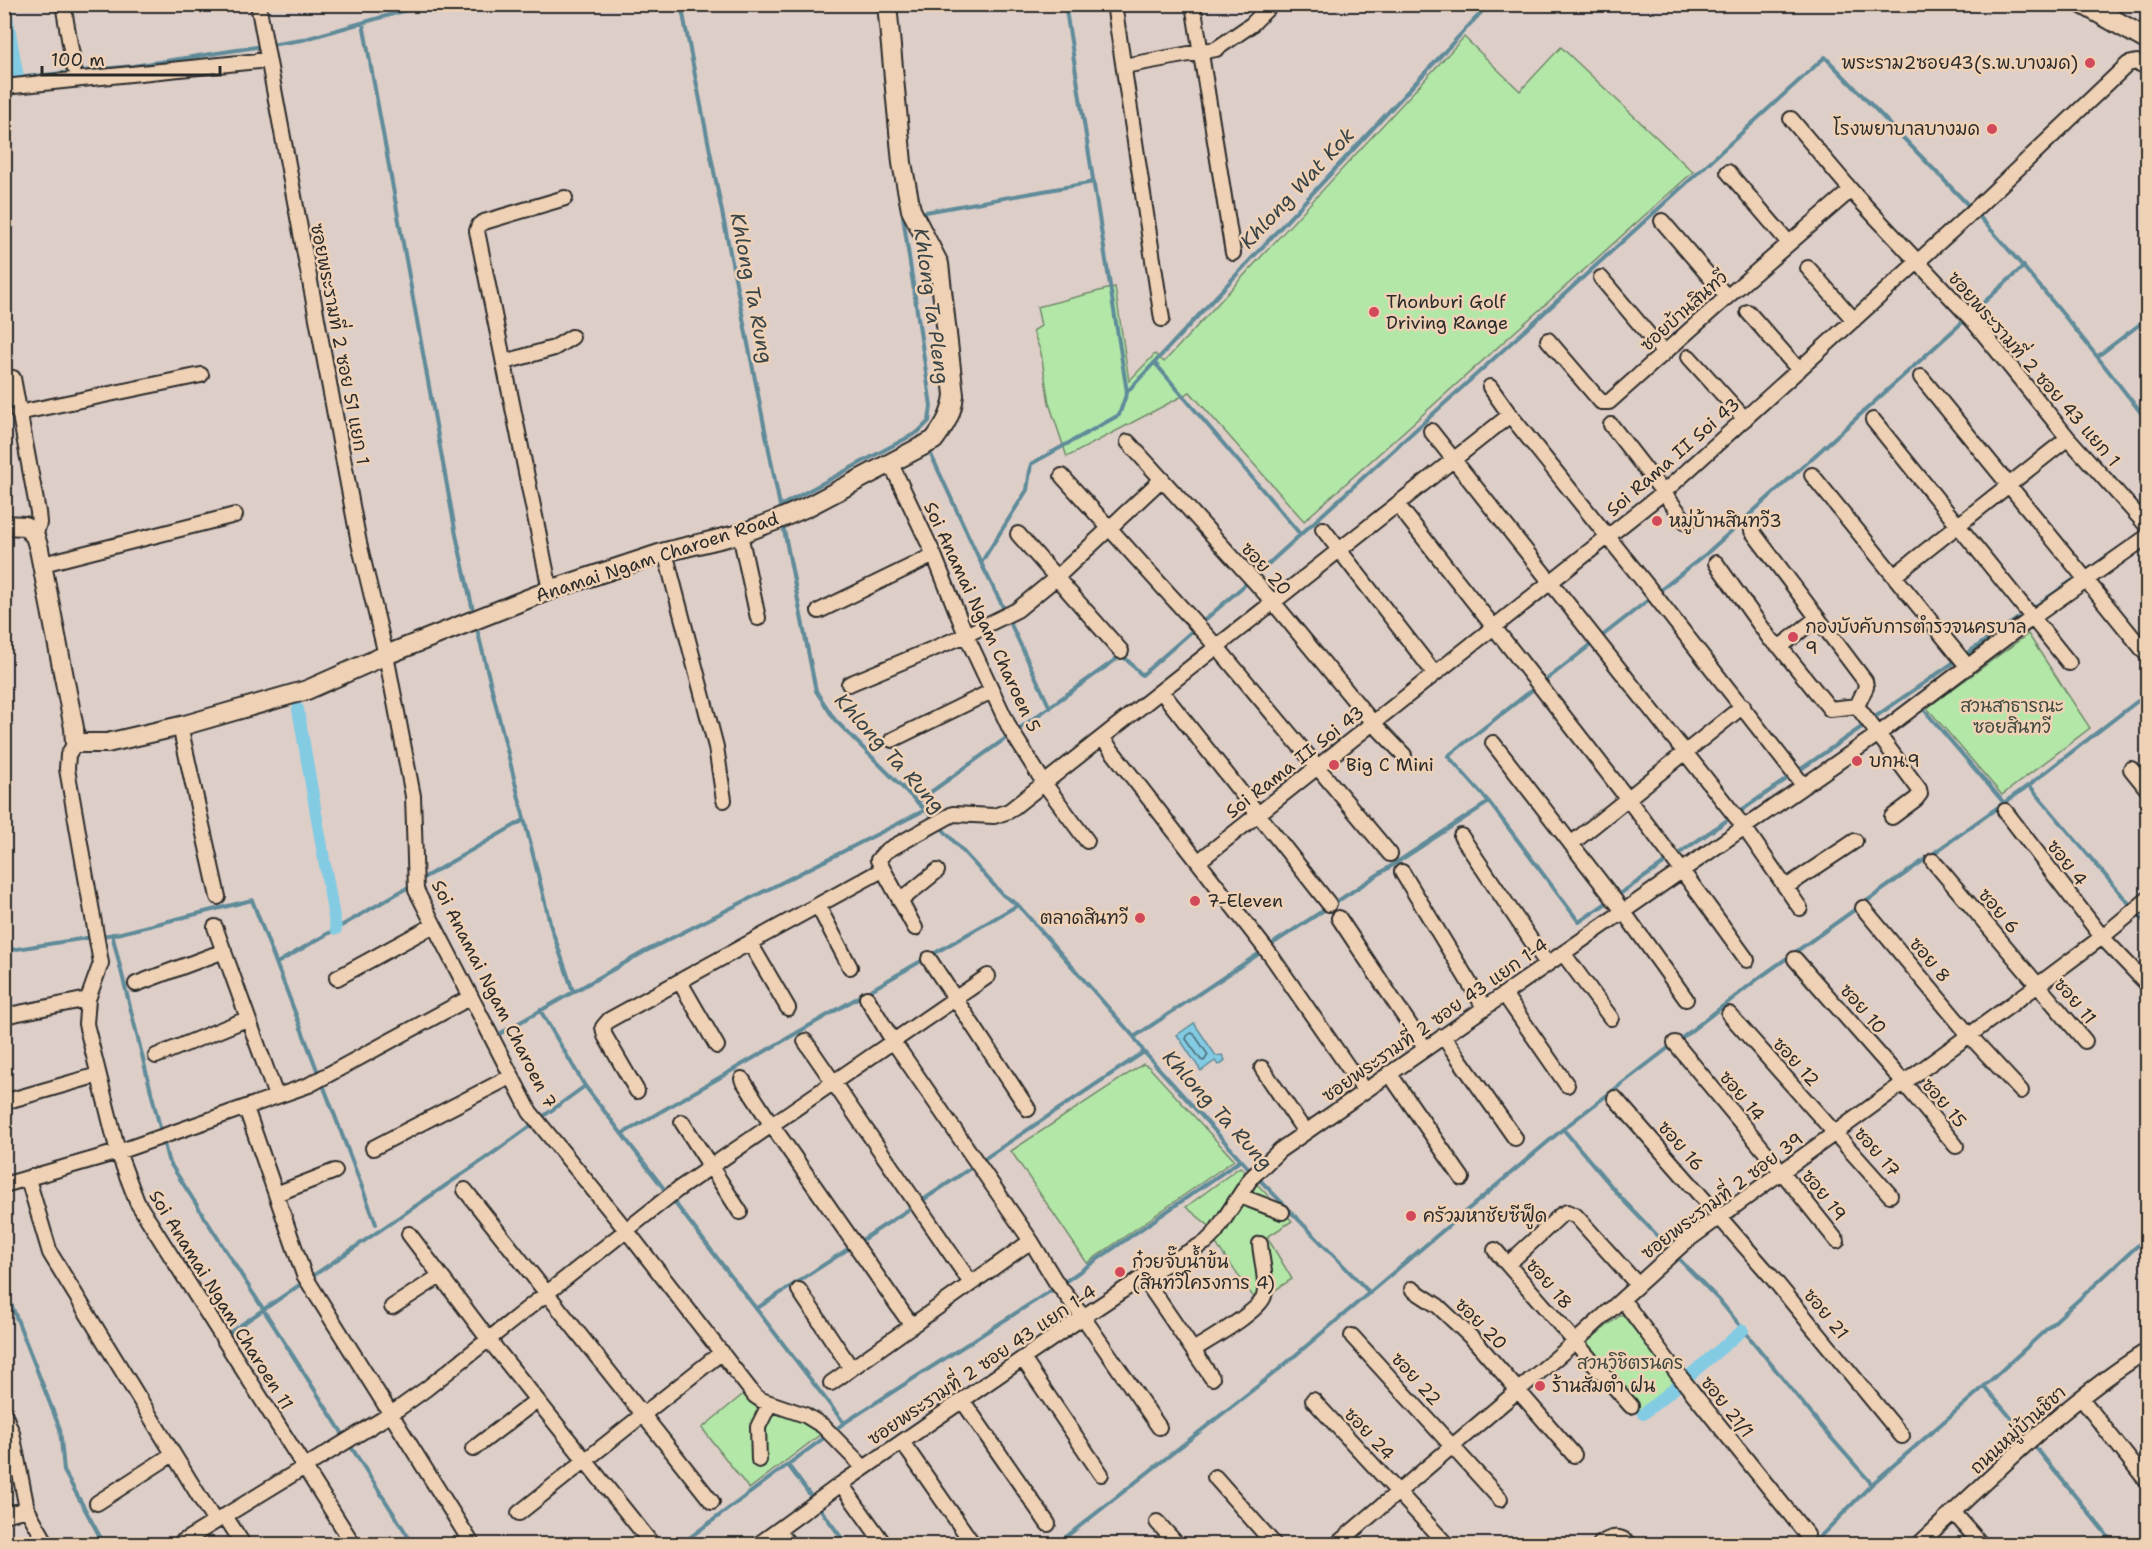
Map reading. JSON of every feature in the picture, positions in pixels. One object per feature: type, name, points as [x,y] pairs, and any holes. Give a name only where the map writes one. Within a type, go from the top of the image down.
[{"type":"main road","points":[[2084,4],[2148,40]]},
{"type":"main road","points":[[2114,20],[2148,28]]},
{"type":"street","points":[[63,4],[74,67]]},
{"type":"street","name":"ซอยพระรามที่ 2 ซอย 51 แยก 1","points":[[258,4],[359,543],[386,655]]},
{"type":"street","name":"Anamai Ngam Charoen Road","points":[[75,743],[107,743],[180,726],[307,690],[386,655],[550,590],[665,552],[740,534],[784,517],[934,440],[947,422],[953,408],[954,395],[939,264],[911,210],[902,163],[887,4]]},
{"type":"street","points":[[1114,4],[1162,318]]},
{"type":"street","points":[[1193,4],[1233,253]]},
{"type":"street","points":[[1124,66],[1215,49],[1251,25],[1272,4]]},
{"type":"street","points":[[4,87],[267,57]]},
{"type":"street","name":"Soi Rama II Soi 43","points":[[1199,861],[1664,492],[1968,216],[2128,64],[2136,62],[2148,68]]},
{"type":"street","points":[[1791,118],[1851,190],[1917,262]]},
{"type":"street","points":[[1728,172],[1789,243]]},
{"type":"street","name":"ซอยบ้านสินทวี","points":[[1548,340],[1601,402],[1609,402],[1726,297],[1851,190]]},
{"type":"street","points":[[550,590],[477,231],[479,225],[484,222],[565,198]]},
{"type":"street","points":[[1662,221],[1726,297]]},
{"type":"street","name":"ซอยพระรามที่ 2 ซอย 43 แยก 1","points":[[1917,262],[1974,322],[2068,438],[2148,527]]},
{"type":"street","points":[[1808,268],[1854,320]]},
{"type":"street","points":[[1601,278],[1664,352]]},
{"type":"street","points":[[1748,312],[1799,370]]},
{"type":"street","points":[[505,362],[554,348],[572,337]]},
{"type":"street","points":[[1689,357],[1745,419]]},
{"type":"street","points":[[18,413],[201,375]]},
{"type":"street","points":[[1921,377],[2148,656]]},
{"type":"street","points":[[13,378],[38,512],[39,523],[35,536]]},
{"type":"street","points":[[1490,387],[1803,784]]},
{"type":"street","points":[[915,928],[878,860],[886,851],[947,816],[959,813],[994,816],[1004,814],[1510,415]]},
{"type":"street","points":[[1873,420],[2069,663]]},
{"type":"street","points":[[1611,425],[1687,523]]},
{"type":"street","points":[[1431,431],[1744,827],[1800,908]]},
{"type":"street","points":[[1894,576],[2068,438]]},
{"type":"street","name":"ซอย 20","points":[[1128,442],[1273,602],[1373,723],[1404,755]]},
{"type":"street","name":"Soi Anamai Ngam Charoen 5","points":[[891,464],[934,555],[966,635],[1010,729],[1044,783],[1087,841]]},
{"type":"street","points":[[1812,475],[1968,667]]},
{"type":"street","points":[[1062,476],[1216,647],[1390,854]]},
{"type":"street","points":[[849,684],[966,635],[1017,610],[1056,578],[1162,479]]},
{"type":"street","points":[[1397,504],[1627,798],[1747,960]]},
{"type":"street","points":[[42,564],[235,515]]},
{"type":"street","points":[[4,525],[25,526],[35,536],[74,728],[75,743]]},
{"type":"street","points":[[1323,529],[1435,674]]},
{"type":"street","points":[[1752,531],[1865,681],[1866,687],[1857,706]]},
{"type":"street","points":[[740,534],[758,618]]},
{"type":"street","points":[[1018,534],[1121,651]]},
{"type":"street","name":"ซอยพระรามที่ 2 ซอย 43 แยก 1-4","points":[[759,1545],[841,1484],[1083,1317],[1143,1277],[1206,1242],[1215,1233],[1251,1178],[1280,1150],[1803,784],[1877,735],[2032,618],[2148,536]]},
{"type":"street","points":[[665,552],[716,747],[724,800]]},
{"type":"street","points":[[819,611],[934,555]]},
{"type":"street","points":[[1716,564],[1770,639],[1780,647],[1830,709],[1857,706]]},
{"type":"street","points":[[1780,647],[1817,618]]},
{"type":"street","name":"Soi Anamai Ngam Charoen 7","points":[[386,655],[413,796],[416,890],[534,1117],[627,1231],[755,1396],[805,1415],[823,1426],[864,1468]]},
{"type":"street","points":[[892,740],[992,691]]},
{"type":"street","points":[[1161,691],[1329,904]]},
{"type":"street","points":[[1571,844],[1743,706]]},
{"type":"street","points":[[1857,706],[1919,789],[1920,794],[1916,799],[1892,817]]},
{"type":"street","points":[[180,726],[218,897]]},
{"type":"street","points":[[1102,738],[1257,936],[1364,1090]]},
{"type":"street","name":"Soi Anamai Ngam Charoen 11","points":[[75,743],[68,755],[67,770],[97,929],[101,963],[88,999],[86,1024],[118,1152],[137,1202],[353,1545]]},
{"type":"street","points":[[1492,743],[1623,911],[1686,999]]},
{"type":"street","points":[[2131,768],[2148,790]]},
{"type":"street","name":"ซอย 4","points":[[2005,811],[2102,937],[2148,985]]},
{"type":"street","points":[[1461,836],[1547,964]]},
{"type":"street","points":[[1786,886],[1854,841]]},
{"type":"street","name":"ซอย 6","points":[[1933,861],[2038,985]]},
{"type":"street","points":[[637,1091],[604,1036],[603,1027],[609,1020],[882,870]]},
{"type":"street","points":[[900,901],[937,871]]},
{"type":"street","points":[[1402,872],[1484,1007]]},
{"type":"street","name":"ซอยพระรามที่ 2 ซอย 39","points":[[1337,1545],[1575,1342],[1684,1243],[2038,985],[2145,901]]},
{"type":"street","points":[[818,906],[850,967]]},
{"type":"street","name":"ซอย 8","points":[[1863,908],[1969,1035],[2021,1091]]},
{"type":"street","points":[[1339,918],[1425,1048]]},
{"type":"street","points":[[337,978],[434,925]]},
{"type":"street","points":[[215,927],[276,1096]]},
{"type":"street","points":[[750,943],[788,1008]]},
{"type":"street","points":[[136,984],[224,951]]},
{"type":"street","points":[[1563,953],[1611,1018]]},
{"type":"street","name":"ซอย 10","points":[[1795,959],[1904,1083]]},
{"type":"street","points":[[929,960],[1028,1109]]},
{"type":"street","points":[[179,1545],[391,1414],[489,1340],[677,1190],[988,976]]},
{"type":"street","points":[[680,982],[717,1046]]},
{"type":"street","name":"ซอย 11","points":[[2038,985],[2085,1041]]},
{"type":"street","points":[[1504,994],[1567,1085]]},
{"type":"street","points":[[4,1185],[118,1152],[309,1085],[471,997]]},
{"type":"street","points":[[867,998],[893,1041],[1031,1240],[1056,1282],[1159,1427]]},
{"type":"street","points":[[4,1016],[88,999]]},
{"type":"street","name":"ซอย 12","points":[[1729,1014],[1836,1133]]},
{"type":"street","points":[[156,1056],[247,1019]]},
{"type":"street","points":[[1443,1036],[1515,1138]]},
{"type":"street","points":[[805,1041],[971,1283]]},
{"type":"street","name":"ซอย 14","points":[[1675,1044],[1782,1172]]},
{"type":"street","points":[[1262,1068],[1305,1132]]},
{"type":"street","points":[[1389,1073],[1462,1178]]},
{"type":"street","points":[[4,1102],[98,1075]]},
{"type":"street","points":[[373,1148],[512,1076]]},
{"type":"street","points":[[742,1079],[912,1326]]},
{"type":"street","name":"ซอย 15","points":[[1904,1083],[1956,1146]]},
{"type":"street","name":"ซอย 16","points":[[1615,1098],[1720,1218]]},
{"type":"street","points":[[246,1108],[304,1275],[469,1544]]},
{"type":"street","points":[[682,1122],[740,1212]]},
{"type":"street","name":"ซอย 17","points":[[1836,1133],[1890,1195]]},
{"type":"street","points":[[276,1194],[335,1171]]},
{"type":"street","name":"ซอย 19","points":[[1782,1172],[1837,1240]]},
{"type":"street","points":[[28,1179],[50,1253],[173,1454],[220,1519],[243,1545]]},
{"type":"street","points":[[465,1190],[712,1502]]},
{"type":"street","points":[[1240,1196],[1282,1212]]},
{"type":"street","points":[[1508,1264],[1567,1212],[1576,1216],[1637,1284]]},
{"type":"street","name":"ซอย 21","points":[[1720,1218],[1770,1275],[1902,1436]]},
{"type":"street","points":[[409,1234],[489,1340],[652,1544]]},
{"type":"street","points":[[831,1383],[1031,1240]]},
{"type":"street","points":[[1193,1350],[1259,1306],[1264,1298],[1265,1290],[1260,1244]]},
{"type":"street","name":"ซอย 18","points":[[1495,1250],[1631,1406]]},
{"type":"street","points":[[392,1307],[440,1276]]},
{"type":"street","points":[[1143,1277],[1212,1378]]},
{"type":"street","name":"ซอย 20","points":[[1412,1289],[1438,1306],[1476,1342],[1574,1455]]},
{"type":"street","points":[[799,1290],[851,1368]]},
{"type":"street","name":"ซอย 21/1","points":[[1622,1299],[1807,1535]]},
{"type":"street","name":"ซอย 22","points":[[1352,1336],[1500,1499]]},
{"type":"street","name":"ถนนหมู่บ้านชิชา","points":[[1920,1545],[2035,1437],[2081,1398],[2148,1350]]},
{"type":"street","points":[[519,1513],[722,1352]]},
{"type":"street","points":[[1023,1359],[1101,1474]]},
{"type":"street","points":[[2081,1398],[2148,1483]]},
{"type":"street","points":[[473,1449],[537,1400]]},
{"type":"street","points":[[962,1400],[1048,1524]]},
{"type":"street","name":"ซอย 24","points":[[1313,1400],[1446,1545]]},
{"type":"street","points":[[759,1460],[758,1427],[770,1403]]},
{"type":"street","points":[[4,1413],[12,1433],[27,1509],[47,1545]]},
{"type":"street","points":[[902,1442],[973,1545]]},
{"type":"street","points":[[97,1503],[173,1454]]},
{"type":"street","points":[[1215,1477],[1274,1545]]},
{"type":"street","points":[[841,1484],[884,1545]]},
{"type":"street","points":[[4,1515],[27,1509]]},
{"type":"street","points":[[1954,1513],[1981,1545]]},
{"type":"street","points":[[1157,1522],[1177,1545]]},
{"type":"street","points":[[778,1531],[789,1545]]},
{"type":"street","points":[[1599,1545],[1609,1538],[1616,1537],[1630,1545]]},
{"type":"green space","name":"Thonburi Golf Driving Range","points":[[1464,37],[1520,91],[1561,47],[1693,172],[1304,521],[1190,392],[1067,457],[1049,403],[1041,353],[1033,331],[1041,326],[1037,307],[1115,287],[1129,381],[1155,354],[1164,362]]},
{"type":"green space","name":"สวนสาธารณะ ซอยสินทวี","points":[[2028,634],[2090,728],[2002,795],[1927,708]]},
{"type":"green space","points":[[1143,1064],[1149,1067],[1234,1160],[1087,1263],[1011,1151]]},
{"type":"green space","points":[[1240,1167],[1245,1172],[1212,1228],[1186,1207]]},
{"type":"green space","points":[[1257,1184],[1292,1221],[1267,1237],[1292,1279],[1257,1302],[1214,1241],[1225,1231]]},
{"type":"green space","name":"สวนวิชิตรนคร","points":[[1622,1314],[1676,1382],[1638,1412],[1583,1345]]},
{"type":"green space","points":[[752,1387],[757,1393],[805,1411],[821,1434],[749,1489],[702,1428]]},
{"type":"water","points":[[1194,1023],[1216,1056],[1222,1055],[1225,1060],[1222,1064],[1218,1065],[1215,1061],[1201,1071],[1177,1035]]},
{"type":"waterway","points":[[5,4],[18,78]]},
{"type":"waterway","points":[[270,45],[302,40],[428,4]]},
{"type":"waterway","name":"Khlong Ta Rung","points":[[681,4],[781,511]]},
{"type":"waterway","points":[[1005,611],[981,563],[1027,490],[1031,464],[1119,415],[1127,392],[1065,4]]},
{"type":"waterway","name":"Khlong Wat Kok","points":[[1127,392],[1489,4]]},
{"type":"waterway","points":[[363,23],[456,535],[474,615]]},
{"type":"waterway","points":[[4,79],[133,66],[263,46]]},
{"type":"waterway","points":[[917,802],[1122,655],[1142,675],[1255,576],[1825,57],[1971,208]]},
{"type":"waterway","name":"Khlong Ta Pleng","points":[[920,213],[1094,182]]},
{"type":"waterway","points":[[1976,213],[2064,316],[2148,422]]},
{"type":"waterway","name":"Khlong Ta Pleng","points":[[780,506],[918,432],[929,421],[931,406],[903,216],[907,215]]},
{"type":"waterway","points":[[1971,314],[2024,266]]},
{"type":"waterway","points":[[2098,356],[2148,318]]},
{"type":"waterway","points":[[1658,592],[1706,554],[1966,319]]},
{"type":"waterway","points":[[1155,363],[1300,534]]},
{"type":"waterway","points":[[928,448],[981,563]]},
{"type":"waterway","name":"Khlong Ta Rung","points":[[783,525],[816,691],[835,720],[925,810],[1003,895],[1018,905],[1134,1037],[1144,1052],[1252,1172]]},
{"type":"waterway","points":[[2089,569],[2137,536]]},
{"type":"waterway","points":[[2036,606],[2073,580]]},
{"type":"waterway","points":[[1542,683],[1652,597]]},
{"type":"waterway","points":[[1969,652],[2020,617]]},
{"type":"waterway","points":[[1008,618],[1050,708]]},
{"type":"waterway","points":[[476,625],[551,927],[573,991]]},
{"type":"waterway","points":[[1872,719],[1953,663]]},
{"type":"waterway","points":[[1536,687],[1448,756],[1489,802],[1579,922],[1605,904]]},
{"type":"waterway","points":[[1678,1041],[1759,978],[2029,785],[2148,693]]},
{"type":"waterway","points":[[298,709],[336,929]]},
{"type":"waterway","points":[[1925,711],[2004,803]]},
{"type":"waterway","points":[[1742,810],[1866,724]]},
{"type":"waterway","points":[[2029,785],[2148,926]]},
{"type":"waterway","points":[[1269,946],[1489,802]]},
{"type":"waterway","points":[[501,1033],[644,952],[925,810]]},
{"type":"waterway","points":[[418,881],[524,820]]},
{"type":"waterway","points":[[1681,852],[1726,821]]},
{"type":"waterway","points":[[1621,893],[1665,863]]},
{"type":"waterway","points":[[277,963],[412,885]]},
{"type":"waterway","points":[[101,936],[252,900],[319,1075]]},
{"type":"waterway","points":[[622,1134],[1018,905]]},
{"type":"waterway","points":[[112,934],[168,1160],[413,1544]]},
{"type":"waterway","points":[[4,951],[93,937]]},
{"type":"waterway","points":[[1134,1037],[1263,951]]},
{"type":"waterway","points":[[540,1010],[585,1086],[844,1423]]},
{"type":"waterway","points":[[1057,1544],[1278,1370],[1563,1129],[1672,1045]]},
{"type":"waterway","points":[[920,1202],[1144,1052]]},
{"type":"waterway","points":[[322,1082],[376,1224]]},
{"type":"waterway","points":[[541,1118],[585,1086]]},
{"type":"waterway","points":[[229,1333],[535,1123]]},
{"type":"waterway","points":[[1563,1129],[1623,1200],[1671,1250]]},
{"type":"waterway","points":[[681,1544],[844,1423],[1066,1281],[1241,1160]]},
{"type":"waterway","name":"Khlong Ta Rung","points":[[1257,1177],[1370,1293]]},
{"type":"waterway","points":[[756,1309],[914,1206]]},
{"type":"waterway","points":[[1676,1256],[1720,1301],[1826,1432],[1872,1484],[1978,1392],[2148,1236]]},
{"type":"waterway","points":[[4,1286],[60,1429],[64,1471],[104,1544]]},
{"type":"waterway","points":[[1691,1374],[1743,1330]]},
{"type":"waterway","points":[[1984,1386],[2028,1438]]},
{"type":"waterway","points":[[1643,1414],[1676,1387]]},
{"type":"waterway","points":[[2033,1444],[2114,1544]]},
{"type":"waterway","points":[[788,1465],[846,1544]]},
{"type":"waterway","points":[[1813,1544],[1872,1484]]},
{"type":"place","name":"พระราม2ซอย43(ร.พ.บางมด)","points":[[2090,63]]},
{"type":"place","name":"โรงพยาบาลบางมด","points":[[1992,129]]},
{"type":"place","name":"Thonburi Golf Driving Range","points":[[1374,312]]},
{"type":"place","name":"หมู่บ้านสินทวี3","points":[[1657,521]]},
{"type":"place","name":"กองบังคับการตำรวจนครบาล 9","points":[[1793,637]]},
{"type":"place","name":"บกน.9","points":[[1857,761]]},
{"type":"place","name":"Big C Mini","points":[[1334,765]]},
{"type":"place","name":"7-Eleven","points":[[1195,901]]},
{"type":"place","name":"ตลาดสินทวี","points":[[1140,918]]},
{"type":"place","name":"ครัวมหาชัยซีฟู็ด","points":[[1411,1216]]},
{"type":"place","name":"ก๋วยจั๊บน้ำข้น (สินทวีโครงการ 4)","points":[[1120,1272]]},
{"type":"place","name":"ร้านสัมตำ ฝน","points":[[1540,1386]]}]
